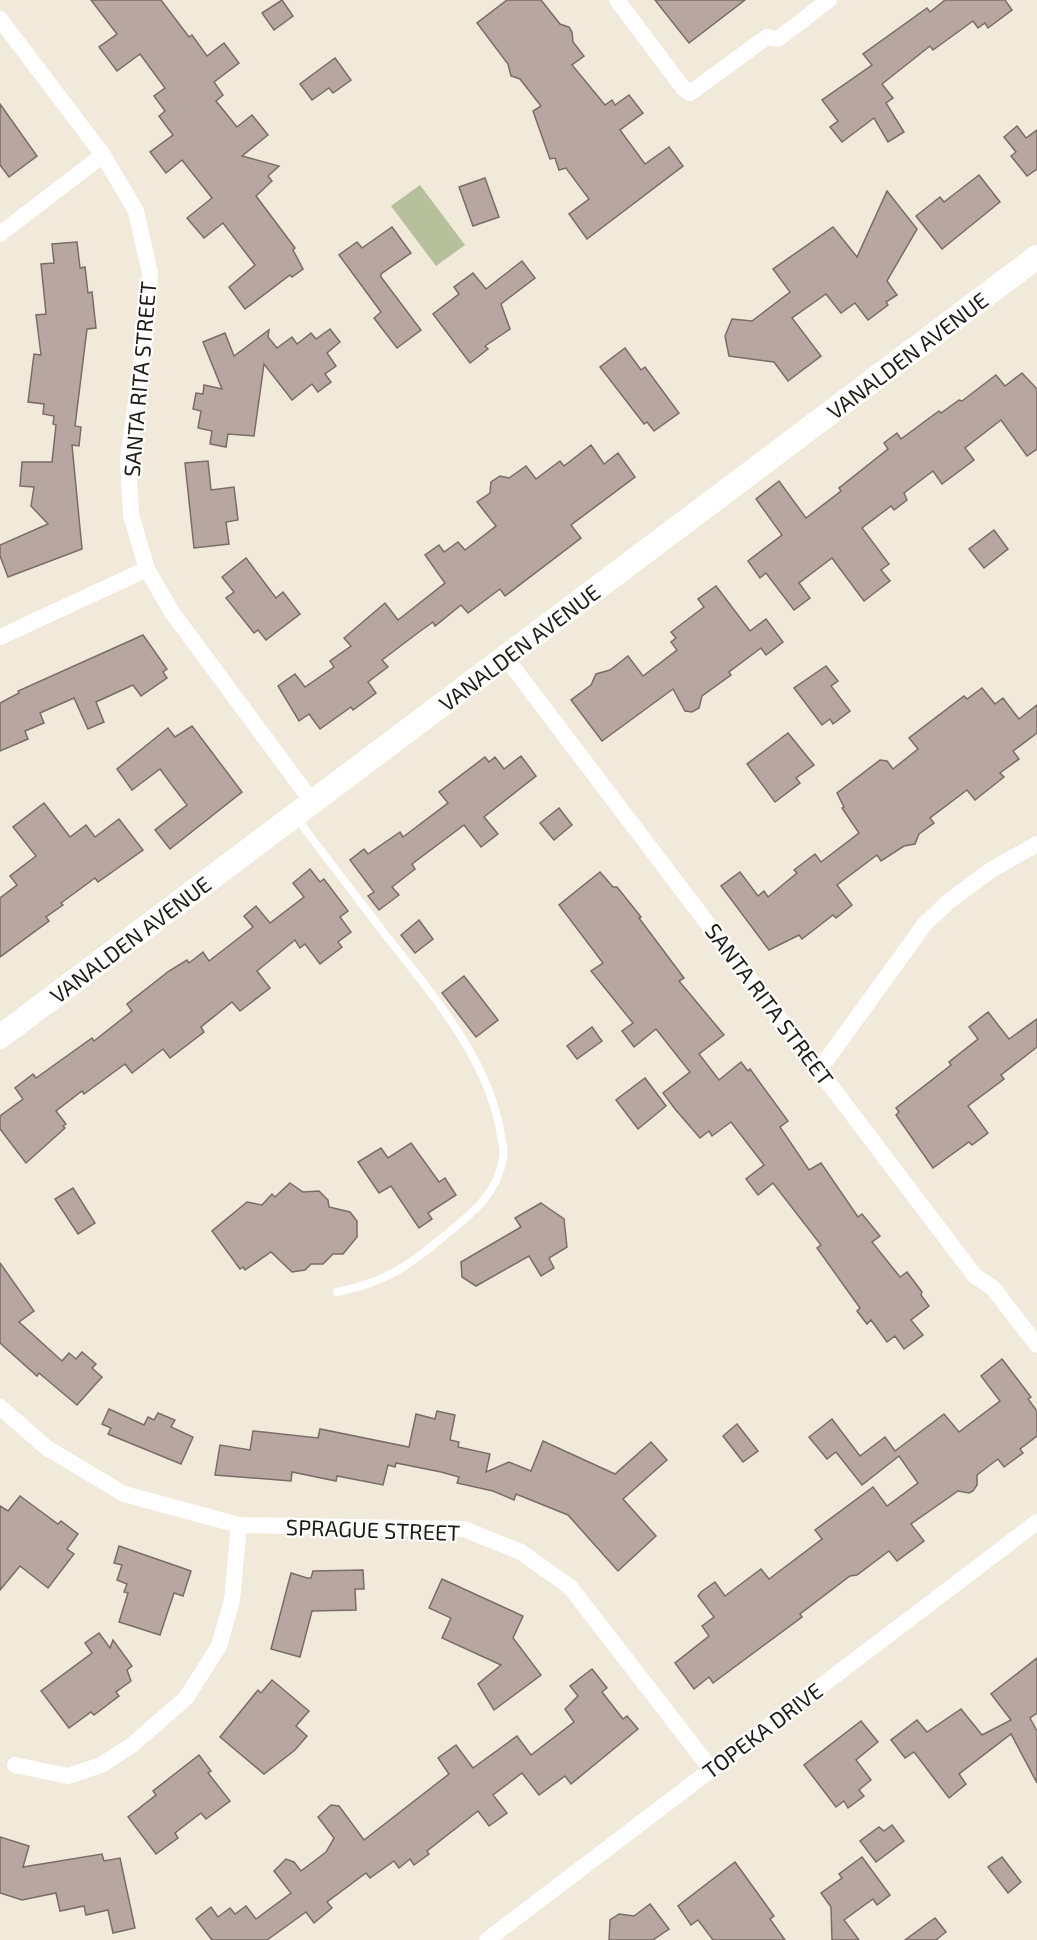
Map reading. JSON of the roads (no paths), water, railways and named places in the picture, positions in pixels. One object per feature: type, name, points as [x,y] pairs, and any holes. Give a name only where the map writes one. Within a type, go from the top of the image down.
[{"type":"main road","name":"VANALDEN AVENUE","points":[[0,1038],[302,807],[506,658],[1037,257]]},
{"type":"street","points":[[617,0],[683,88],[690,93],[767,37],[778,39],[829,0]]},
{"type":"street","name":"SANTA RITA STREET","points":[[0,19],[103,155],[136,211],[150,273],[145,337],[128,460],[131,514],[147,570],[171,611],[302,807]]},
{"type":"street","points":[[0,234],[103,155]]},
{"type":"street","points":[[0,637],[147,570]]},
{"type":"street","name":"SANTA RITA STREET","points":[[506,658],[975,1276],[993,1288],[1037,1345]]},
{"type":"street","points":[[820,1069],[924,925],[949,901],[983,876],[1037,844]]},
{"type":"street","name":"SPRAGUE STREET","points":[[0,1407],[47,1448],[124,1494],[239,1525],[464,1529],[521,1552],[570,1587],[711,1769]]},
{"type":"street","name":"TOPEKA DRIVE","points":[[487,1940],[1037,1522]]},
{"type":"street","points":[[15,1765],[68,1776],[101,1765],[132,1745],[186,1698],[219,1646],[232,1600],[239,1525]]},
{"type":"lane","points":[[302,807],[476,1062],[496,1108],[504,1157],[495,1186],[482,1203],[435,1244],[402,1269],[369,1286],[337,1292]]}]
